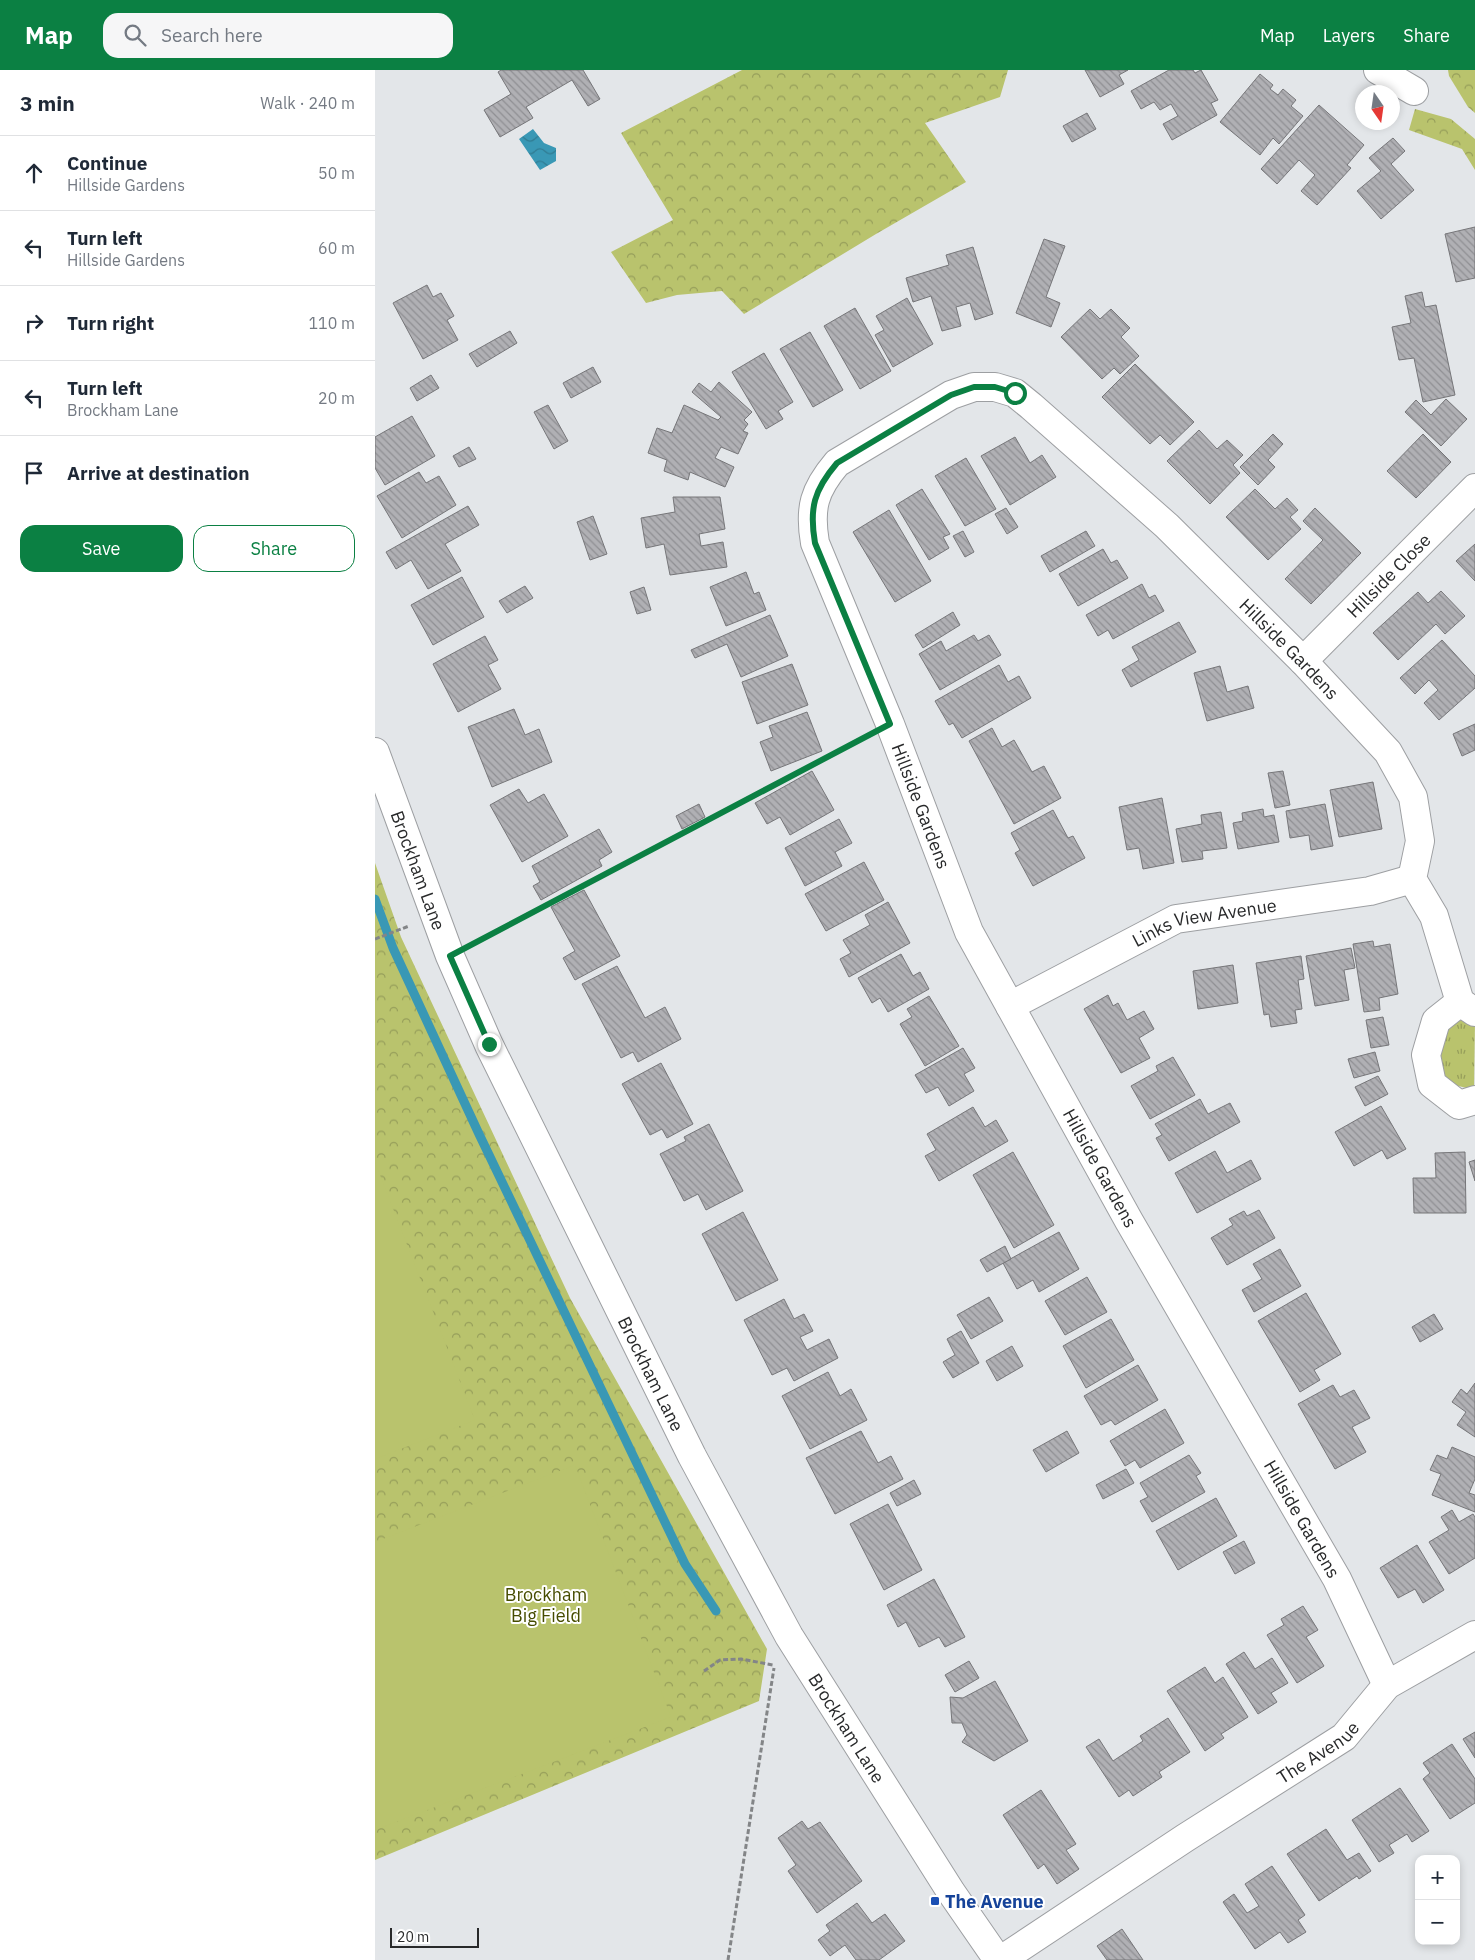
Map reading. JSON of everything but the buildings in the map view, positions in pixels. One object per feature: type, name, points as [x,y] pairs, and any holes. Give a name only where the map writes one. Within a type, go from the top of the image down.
[{"type":"street","points":[[1377,70],[1414,91]]},
{"type":"street","name":"Hillside Gardens","points":[[1387,1685],[1337,1579],[1129,1221],[969,932],[890,724],[815,543],[812,522],[815,500],[822,480],[837,463],[951,395],[974,387],[995,387],[1015,393],[1167,526],[1303,661],[1388,752],[1413,797],[1420,841],[1412,879]]},
{"type":"street","name":"Hillside Close","points":[[1303,661],[1475,488]]},
{"type":"street","name":"Brockham Lane","points":[[375,752],[450,956],[489,1044],[692,1456],[789,1636],[951,1892],[999,1960]]},
{"type":"street","points":[[1412,879],[1434,916],[1467,1007],[1437,1021],[1426,1055],[1432,1084],[1459,1105],[1475,1100]]},
{"type":"street","name":"Links View Avenue","points":[[1010,1006],[1176,918],[1370,892],[1412,879]]},
{"type":"street","name":"The Avenue","points":[[999,1960],[1344,1737],[1387,1685],[1475,1636]]},
{"type":"path","points":[[450,956],[890,724]]},
{"type":"path","points":[[375,938],[399,930]]},
{"type":"path","points":[[704,1670],[720,1660],[741,1659],[776,1666],[773,1673],[729,1960]]},
{"type":"green space","points":[[742,70],[1008,70],[1000,97],[925,123],[966,182],[744,314],[722,291],[677,295],[646,303],[611,252],[673,220],[621,133]]},
{"type":"green space","points":[[1448,70],[1475,70],[1475,113],[1468,107],[1449,76]]},
{"type":"green space","points":[[1415,109],[1451,119],[1475,139],[1475,170],[1462,149],[1409,130]]},
{"type":"green space","name":"Brockham Big Field","points":[[375,863],[401,937],[570,1298],[767,1649],[759,1701],[375,1860]]},
{"type":"green space","points":[[1468,1019],[1475,1021],[1474,1090],[1451,1084],[1438,1071],[1441,1045],[1450,1022]]},
{"type":"green space","points":[[375,1162],[475,1420],[375,1459]]},
{"type":"green space","points":[[575,1465],[671,1717],[375,1830],[375,1542]]},
{"type":"water","points":[[533,129],[544,143],[556,148],[556,161],[540,170],[519,139]]},
{"type":"waterway","points":[[375,899],[393,948],[479,1134],[685,1564],[716,1611]]},
{"type":"place","name":"The Avenue","points":[[935,1901]]},
{"type":"route","points":[[489,1044],[450,956],[890,724],[815,543],[812,522],[815,500],[822,480],[837,463],[951,395],[974,387],[995,387],[1015,393]]}]
